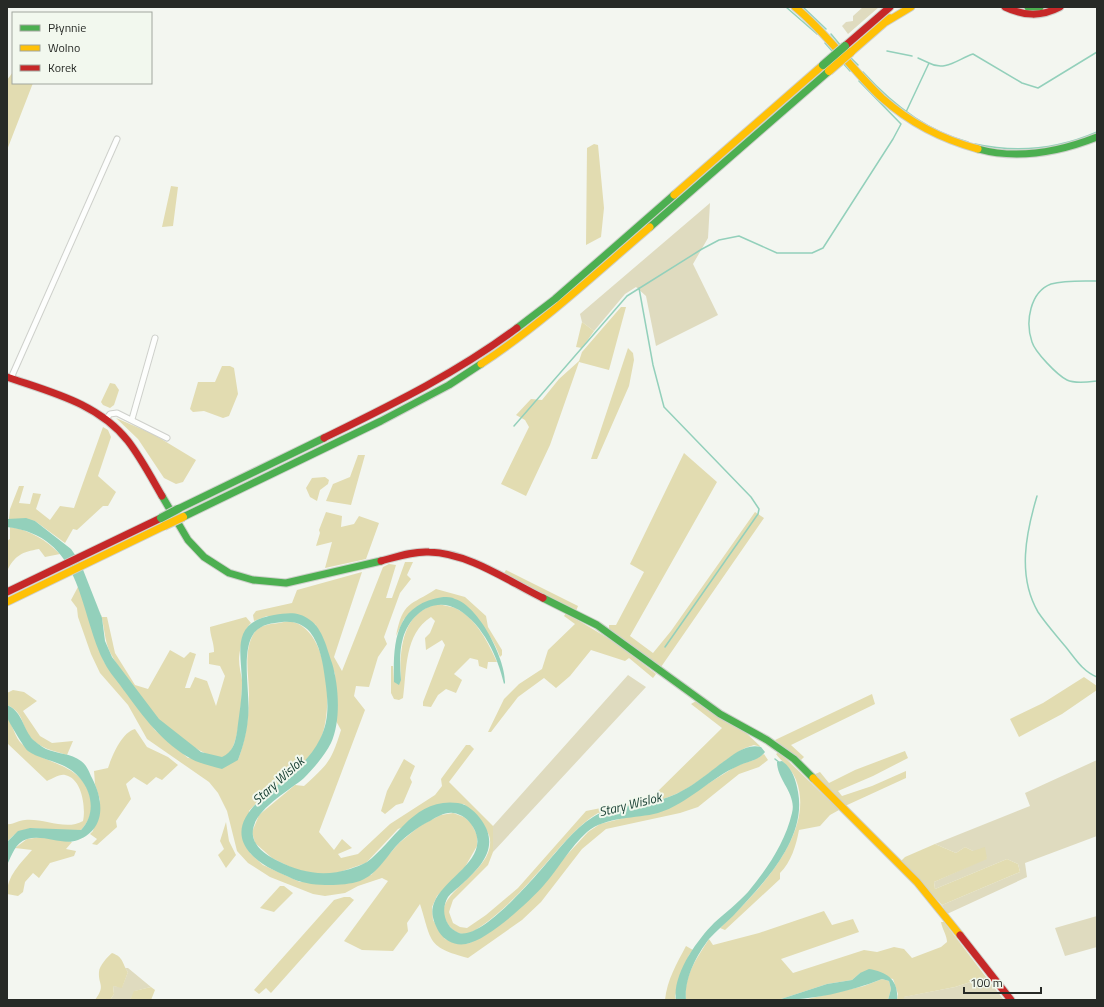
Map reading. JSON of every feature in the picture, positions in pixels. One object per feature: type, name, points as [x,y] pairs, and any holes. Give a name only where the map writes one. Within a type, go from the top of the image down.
[{"type":"main road","points":[[796,7],[814,23],[891,107],[925,130],[947,141],[975,149],[1002,154],[1017,154],[1053,151],[1073,147],[1097,137]]},
{"type":"main road","points":[[7,592],[96,559],[162,522],[416,394],[498,343],[555,299],[826,68],[848,49],[890,7]]},
{"type":"main road","points":[[886,22],[903,7]]},
{"type":"main road","points":[[848,49],[886,22],[911,7]]},
{"type":"main road","points":[[1005,7],[1016,12],[1033,15],[1048,13],[1060,7]]},
{"type":"main road","points":[[1028,7],[1040,7]]},
{"type":"main road","points":[[9,378],[72,399],[106,419],[127,440],[137,454],[188,540],[204,557],[229,573],[253,580],[286,583],[406,555],[429,552],[458,557],[475,564],[597,625],[720,714],[767,740],[794,759],[917,882],[1011,1000]]},
{"type":"main road","points":[[7,602],[92,551],[162,522]]},
{"type":"street","points":[[9,378],[117,139]]},
{"type":"street","points":[[132,419],[155,338]]},
{"type":"street","points":[[106,419],[110,414],[117,413],[132,419],[167,438]]},
{"type":"shaded area","points":[[863,7],[879,7],[848,34],[842,26],[846,22],[853,21],[853,16]]},
{"type":"shaded area","points":[[12,73],[12,84],[33,84],[7,150],[7,80]]},
{"type":"shaded area","points":[[594,144],[598,145],[604,208],[601,237],[586,245],[587,148]]},
{"type":"shaded area","points":[[171,186],[178,187],[173,226],[162,227]]},
{"type":"shaded area","points":[[710,203],[708,238],[693,264],[718,315],[656,346],[646,296],[636,287],[625,294],[594,331],[582,322],[580,314]]},
{"type":"shaded area","points":[[621,307],[626,307],[609,370],[579,362],[550,445],[526,496],[501,484],[529,427],[525,420],[516,415],[531,399],[542,400],[559,379],[579,361],[582,352]]},
{"type":"shaded area","points":[[582,322],[594,331],[582,348],[576,347]]},
{"type":"shaded area","points":[[628,348],[633,353],[634,360],[629,386],[597,459],[591,459]]},
{"type":"shaded area","points":[[222,366],[230,366],[234,368],[238,394],[229,416],[223,418],[204,411],[193,412],[190,409],[198,382],[215,382]]},
{"type":"shaded area","points":[[110,383],[115,384],[119,390],[114,405],[110,408],[103,405],[101,402]]},
{"type":"shaded area","points":[[116,418],[153,434],[196,460],[183,482],[176,484],[164,478],[138,439]]},
{"type":"shaded area","points":[[103,427],[108,430],[111,437],[98,476],[116,492],[108,506],[103,506],[77,530],[73,529],[65,543],[35,521],[9,519],[10,509],[19,486],[24,486],[19,503],[30,504],[33,493],[41,494],[36,509],[50,520],[60,506],[74,508]]},
{"type":"shaded area","points":[[684,453],[717,482],[630,636],[653,653],[671,631],[755,512],[764,518],[661,667],[609,630],[609,625],[616,625],[644,572],[630,564]]},
{"type":"shaded area","points":[[358,455],[365,455],[351,505],[326,501],[333,484],[350,477]]},
{"type":"shaded area","points":[[325,477],[329,480],[328,484],[320,490],[317,501],[310,497],[306,488],[312,478]]},
{"type":"shaded area","points":[[326,512],[342,516],[341,527],[354,524],[359,516],[379,523],[366,559],[325,568],[332,542],[316,546],[320,533],[319,530]]},
{"type":"shaded area","points":[[26,518],[35,521],[71,549],[80,562],[102,618],[105,641],[112,657],[159,719],[201,752],[222,757],[229,753],[234,743],[242,695],[240,649],[245,631],[251,624],[260,619],[274,615],[288,613],[297,614],[310,620],[321,634],[334,672],[338,714],[334,734],[326,752],[312,770],[263,811],[253,827],[254,840],[259,848],[266,854],[287,865],[304,871],[331,873],[350,869],[367,862],[406,822],[417,813],[429,807],[443,803],[458,803],[465,805],[472,809],[482,821],[487,830],[489,848],[486,856],[476,871],[449,895],[444,907],[447,923],[454,931],[459,933],[468,933],[480,928],[505,908],[573,833],[593,817],[608,810],[651,802],[677,794],[736,753],[746,748],[756,746],[761,747],[765,752],[756,759],[728,771],[679,804],[669,809],[649,815],[603,823],[595,827],[587,832],[575,844],[549,878],[519,910],[496,928],[475,941],[466,944],[454,943],[447,940],[439,932],[434,922],[432,910],[439,894],[472,858],[476,849],[477,838],[473,827],[462,816],[453,813],[444,814],[422,825],[400,842],[372,874],[360,881],[345,884],[316,884],[293,879],[271,869],[256,859],[243,842],[241,831],[244,820],[250,810],[306,760],[314,750],[325,725],[327,717],[327,702],[323,667],[316,643],[310,632],[304,626],[297,623],[282,622],[264,626],[254,633],[250,641],[247,662],[249,709],[242,750],[238,760],[222,769],[196,761],[178,750],[159,734],[142,715],[109,670],[103,660],[95,639],[74,577],[64,559],[50,544],[32,533],[7,527],[7,519]]},
{"type":"shaded area","points":[[10,527],[17,528],[37,536],[60,554],[45,557],[39,549],[28,551],[16,558],[7,571],[7,541],[10,539]]},
{"type":"shaded area","points":[[405,562],[413,562],[407,575],[411,579],[400,593],[384,637],[387,644],[378,657],[369,687],[356,686],[354,696],[365,710],[319,832],[334,850],[342,839],[352,848],[338,854],[341,858],[358,854],[390,824],[435,795],[442,786],[441,779],[466,745],[470,745],[474,749],[449,782],[493,826],[493,852],[488,865],[453,900],[449,912],[453,923],[460,927],[467,928],[486,915],[518,888],[586,811],[651,798],[722,728],[691,704],[696,701],[741,728],[761,747],[754,745],[745,748],[694,784],[667,798],[598,813],[571,835],[509,903],[483,925],[467,934],[456,932],[451,928],[446,921],[443,911],[447,901],[455,891],[485,860],[490,848],[489,835],[464,804],[398,829],[366,863],[337,873],[320,875],[294,869],[272,858],[255,843],[252,832],[259,815],[295,785],[304,786],[324,767],[331,756],[341,730],[336,721],[335,674],[315,624],[267,616],[254,621],[253,615],[256,611],[292,603],[297,590],[362,572],[334,657],[342,671],[383,567],[389,564],[396,565],[386,598],[392,598]]},
{"type":"shaded area","points":[[506,570],[578,606],[576,611],[503,575]]},
{"type":"shaded area","points":[[79,585],[104,662],[155,730],[188,758],[238,760],[248,720],[249,695],[247,663],[249,647],[254,633],[256,630],[265,625],[288,621],[291,621],[305,629],[315,640],[325,673],[327,709],[325,725],[321,738],[307,759],[298,769],[249,811],[250,853],[263,865],[300,882],[371,875],[399,843],[421,825],[441,815],[453,813],[464,817],[471,823],[477,835],[477,846],[465,867],[437,896],[432,907],[433,920],[445,939],[462,944],[470,943],[490,932],[588,832],[600,824],[672,806],[738,765],[754,760],[764,754],[768,760],[759,767],[739,774],[698,807],[680,813],[606,829],[582,849],[541,902],[522,920],[468,958],[445,950],[433,941],[420,904],[407,923],[408,931],[393,951],[362,950],[344,941],[388,881],[382,878],[358,886],[345,893],[325,896],[313,894],[270,877],[248,863],[237,851],[227,811],[218,793],[209,782],[147,739],[128,705],[100,673],[91,654],[78,617],[77,608],[71,600]]},
{"type":"shaded area","points":[[436,589],[465,597],[486,616],[488,627],[502,650],[502,655],[500,657],[490,637],[484,629],[470,616],[443,597],[404,619],[396,636],[405,610],[414,602]]},
{"type":"shaded area","points":[[443,597],[452,598],[464,604],[482,623],[496,648],[501,661],[504,673],[504,684],[498,663],[488,642],[475,624],[468,616],[459,610],[450,606],[441,605],[424,609],[411,621],[406,629],[401,648],[401,680],[399,685],[394,682],[394,653],[396,639],[406,616],[415,608],[427,601]]},
{"type":"shaded area","points":[[439,604],[455,608],[464,613],[476,625],[490,647],[497,662],[488,662],[487,669],[479,666],[478,660],[470,658],[454,674],[462,680],[456,693],[446,689],[438,695],[431,707],[423,706],[423,702],[445,645],[442,640],[426,650],[425,638],[430,633],[435,621],[431,617],[422,624],[411,643],[406,665],[403,698],[399,700],[394,699],[391,693],[391,666],[393,666],[394,682],[401,680],[402,645],[405,633],[417,614],[427,608]]},
{"type":"shaded area","points":[[99,611],[102,617],[107,617],[115,653],[135,685],[148,689],[170,650],[184,658],[190,652],[196,654],[185,688],[190,688],[195,677],[207,681],[216,706],[225,676],[220,666],[209,664],[209,653],[214,652],[210,627],[246,617],[251,623],[244,635],[239,655],[242,680],[239,721],[234,743],[231,751],[226,756],[219,757],[201,751],[181,738],[159,720],[127,680],[112,656]]},
{"type":"shaded area","points":[[566,613],[616,643],[656,674],[653,678],[629,658],[625,661],[591,650],[570,676],[556,688],[544,678],[518,697],[491,732],[488,732],[504,699],[519,684],[542,669],[548,650],[575,624],[564,616]]},
{"type":"shaded area","points":[[628,675],[646,687],[493,852],[493,826]]},
{"type":"shaded area","points":[[1084,677],[1097,686],[1097,690],[1062,714],[1019,737],[1010,719],[1043,703]]},
{"type":"shaded area","points":[[13,690],[24,692],[37,701],[23,711],[40,736],[52,743],[73,741],[67,755],[42,746],[30,737],[20,716],[13,708],[7,705],[7,693]]},
{"type":"shaded area","points":[[872,694],[875,704],[791,745],[804,757],[800,761],[775,740]]},
{"type":"shaded area","points":[[7,705],[18,714],[30,736],[37,743],[50,751],[73,756],[85,764],[99,796],[100,814],[94,829],[78,840],[66,842],[33,838],[23,841],[12,853],[7,865],[7,842],[18,831],[30,828],[81,830],[87,822],[91,803],[85,785],[71,770],[36,755],[26,749],[8,720]]},
{"type":"shaded area","points":[[7,717],[22,744],[41,757],[72,771],[87,787],[91,800],[91,812],[88,820],[81,830],[72,832],[34,828],[15,834],[7,842],[7,824],[12,824],[23,820],[32,820],[62,825],[76,824],[83,821],[84,809],[82,794],[79,787],[71,777],[60,775],[47,781],[7,743]]},
{"type":"shaded area","points":[[135,729],[147,747],[168,757],[178,765],[162,780],[156,777],[147,785],[134,777],[126,784],[131,799],[116,821],[117,827],[97,845],[92,844],[97,839],[90,834],[93,831],[100,800],[95,784],[94,771],[108,768],[122,739],[130,731]]},
{"type":"shaded area","points":[[905,751],[908,758],[873,776],[838,791],[842,796],[872,786],[906,771],[906,778],[845,806],[813,775],[820,772],[829,783],[855,770]]},
{"type":"shaded area","points":[[779,752],[839,810],[830,815],[820,826],[799,830],[792,853],[784,869],[780,873],[780,879],[725,930],[720,928],[750,898],[779,862],[798,821],[800,800],[796,780],[790,769],[776,754]]},
{"type":"shaded area","points":[[404,759],[415,766],[410,778],[412,782],[403,803],[396,805],[385,814],[381,811],[387,791]]},
{"type":"shaded area","points":[[1097,760],[1097,836],[1025,863],[1027,877],[947,914],[942,905],[1020,872],[1018,864],[1007,859],[935,889],[934,882],[987,858],[965,847],[956,853],[935,844],[1030,806],[1025,793]]},
{"type":"shaded area","points":[[782,761],[793,775],[798,792],[799,810],[796,827],[789,843],[780,860],[757,890],[709,939],[695,960],[687,984],[686,1000],[676,1000],[678,980],[693,948],[707,930],[748,892],[768,865],[785,835],[793,806],[792,800],[778,769],[777,762]]},
{"type":"shaded area","points":[[226,822],[229,841],[236,855],[226,868],[218,855],[224,849],[220,841]]},
{"type":"shaded area","points":[[42,837],[72,842],[66,849],[76,851],[74,856],[50,863],[39,878],[33,873],[25,882],[23,892],[18,896],[7,894],[9,882],[12,876],[32,850],[15,848],[27,839]]},
{"type":"shaded area","points":[[935,844],[956,853],[965,847],[973,851],[985,847],[987,859],[934,882],[935,889],[1007,859],[1018,864],[1020,872],[942,905],[901,861],[905,857]]},
{"type":"shaded area","points":[[280,886],[284,886],[293,893],[274,912],[260,908]]},
{"type":"shaded area","points":[[350,897],[354,900],[271,993],[266,988],[259,994],[254,990],[334,900]]},
{"type":"shaded area","points":[[824,911],[832,925],[853,919],[859,932],[781,959],[793,973],[864,950],[877,952],[894,947],[904,949],[912,958],[941,947],[947,942],[941,922],[944,922],[986,977],[955,987],[904,997],[903,1000],[897,1000],[898,994],[893,979],[860,973],[852,980],[827,984],[778,1000],[686,1000],[687,983],[692,968],[709,939],[713,945],[759,933]]},
{"type":"shaded area","points":[[1097,916],[1097,947],[1065,956],[1055,928]]},
{"type":"shaded area","points":[[686,946],[693,950],[689,955],[675,996],[676,1000],[665,1000],[670,979]]},
{"type":"shaded area","points":[[112,953],[121,959],[128,972],[122,988],[113,986],[114,994],[110,1000],[95,1000],[101,988],[99,976],[100,967]]},
{"type":"shaded area","points":[[125,968],[128,968],[151,987],[135,991],[130,1000],[110,1000],[114,994],[113,986],[122,987],[128,972]]},
{"type":"shaded area","points":[[869,969],[881,972],[894,982],[897,1000],[888,1000],[891,989],[889,981],[882,979],[857,988],[818,997],[778,1000],[827,984],[852,980],[860,973]]},
{"type":"shaded area","points":[[986,977],[1004,1000],[903,1000],[903,997],[955,987]]},
{"type":"shaded area","points":[[882,979],[889,981],[891,989],[888,1000],[803,1000],[864,986]]},
{"type":"shaded area","points":[[151,987],[155,990],[151,1000],[130,1000],[134,991]]},
{"type":"waterway","points":[[786,7],[817,34]]},
{"type":"waterway","points":[[804,8],[826,29]]},
{"type":"waterway","points":[[831,34],[841,46]]},
{"type":"waterway","points":[[825,43],[833,52]]},
{"type":"waterway","points":[[887,51],[912,56]]},
{"type":"waterway","points":[[906,112],[929,63],[941,66],[951,64],[973,54],[1022,83],[1038,88],[1097,52]]},
{"type":"waterway","points":[[850,57],[858,65]]},
{"type":"waterway","points":[[918,58],[929,63]]},
{"type":"waterway","points":[[842,62],[850,71]]},
{"type":"waterway","points":[[863,72],[886,95],[911,115],[938,131],[968,142]]},
{"type":"waterway","points":[[514,426],[627,296],[702,249],[719,240],[739,236],[777,253],[812,253],[823,248],[893,139],[901,124],[859,81]]},
{"type":"waterway","points":[[975,144],[990,147],[1021,149],[1037,148],[1052,146],[1082,138],[1097,132]]},
{"type":"waterway","points":[[1097,281],[1074,281],[1051,284],[1038,294],[1031,308],[1029,317],[1032,342],[1047,363],[1067,380],[1074,382],[1097,381]]},
{"type":"waterway","points":[[639,288],[653,365],[664,407],[751,497],[759,509],[758,514],[665,647]]},
{"type":"waterway","points":[[1037,496],[1027,539],[1026,554],[1027,584],[1031,598],[1038,612],[1076,660],[1083,668],[1097,677]]},
{"type":"waterway","name":"Stary Wislok","points":[[775,759],[780,763]]},
{"type":"traffic: fast","points":[[1028,7],[1040,7]]},
{"type":"traffic: fast","points":[[823,65],[845,46]]},
{"type":"traffic: fast","points":[[650,227],[829,71]]},
{"type":"traffic: fast","points":[[978,149],[1008,154],[1038,153],[1068,147],[1097,137]]},
{"type":"traffic: fast","points":[[517,328],[555,299],[674,195]]},
{"type":"traffic: fast","points":[[183,517],[381,421],[449,385],[481,364]]},
{"type":"traffic: fast","points":[[178,509],[324,438]]},
{"type":"traffic: fast","points":[[162,496],[188,540],[204,557],[229,573],[253,580],[286,583],[381,561]]},
{"type":"traffic: fast","points":[[161,518],[178,509]]},
{"type":"traffic: fast","points":[[543,598],[597,625],[720,714],[767,740],[794,759],[813,778]]},
{"type":"traffic: slow","points":[[795,7],[807,17],[871,87],[893,107],[915,122],[939,135],[978,149]]},
{"type":"traffic: slow","points":[[886,22],[911,7]]},
{"type":"traffic: slow","points":[[851,52],[890,18]]},
{"type":"traffic: slow","points":[[829,71],[851,52]]},
{"type":"traffic: slow","points":[[674,195],[823,65]]},
{"type":"traffic: slow","points":[[481,364],[504,349],[547,315],[650,227]]},
{"type":"traffic: slow","points":[[164,526],[183,517]]},
{"type":"traffic: slow","points":[[7,602],[164,526]]},
{"type":"traffic: slow","points":[[813,778],[917,882],[960,935]]},
{"type":"traffic: jam","points":[[845,46],[890,7]]},
{"type":"traffic: jam","points":[[1005,7],[1026,14],[1039,14],[1060,7]]},
{"type":"traffic: jam","points":[[324,438],[423,388],[471,360],[517,328]]},
{"type":"traffic: jam","points":[[7,377],[72,400],[102,417],[116,428],[128,441],[142,461],[162,496]]},
{"type":"traffic: jam","points":[[7,592],[161,518]]},
{"type":"traffic: jam","points":[[381,561],[417,552],[429,552],[459,557],[488,569],[543,598]]},
{"type":"traffic: jam","points":[[960,935],[1011,1000]]}]
